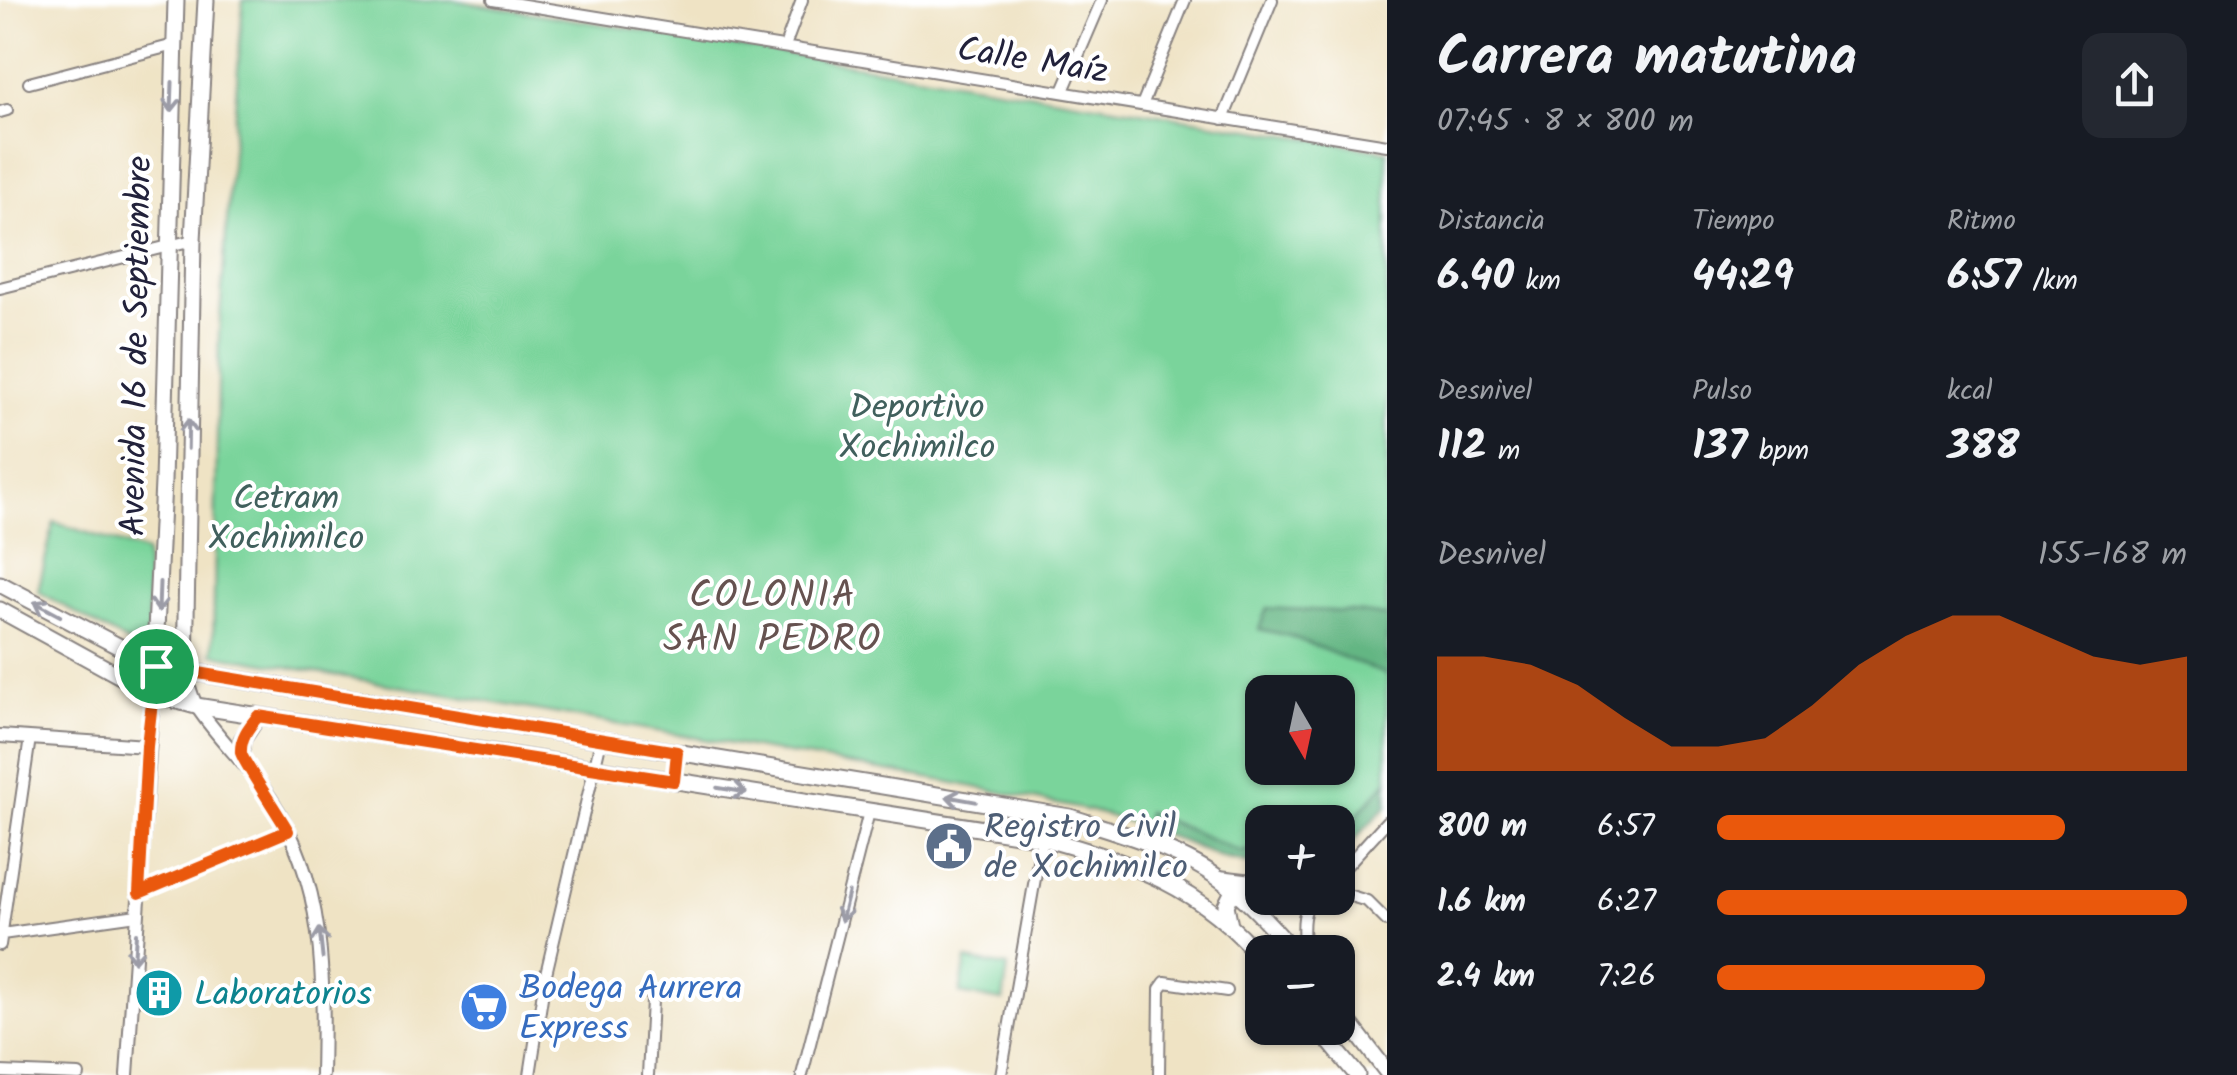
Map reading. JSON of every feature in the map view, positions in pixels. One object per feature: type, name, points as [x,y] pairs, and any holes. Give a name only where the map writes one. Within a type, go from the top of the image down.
[{"type":"main road","name":"Avenida 16 de Septiembre","points":[[153,694],[176,0]]},
{"type":"main road","name":"Avenida 16 de Septiembre","points":[[184,672],[193,240],[206,0]]},
{"type":"main road","points":[[166,392],[189,393]]},
{"type":"main road","points":[[163,482],[186,484]]},
{"type":"main road","points":[[0,584],[156,666],[1070,817],[1140,840],[1213,876],[1234,889],[1278,935]]},
{"type":"main road","points":[[18,594],[3,612],[153,694],[196,706],[1042,838],[1132,864],[1193,898],[1245,942]]},
{"type":"main road","points":[[241,758],[242,740],[258,716]]},
{"type":"main road","points":[[674,781],[677,752]]},
{"type":"main road","points":[[1230,926],[1226,905],[1234,889],[1245,885]]},
{"type":"main road","points":[[1355,1030],[1387,1072]]},
{"type":"main road","points":[[1332,1045],[1357,1075]]},
{"type":"street","name":"Calle Maíz","points":[[493,0],[1387,145]]},
{"type":"street","points":[[786,46],[802,0]]},
{"type":"street","points":[[1064,91],[1102,0]]},
{"type":"street","points":[[1142,105],[1185,0]]},
{"type":"street","points":[[1223,119],[1272,0]]},
{"type":"street","points":[[29,83],[174,45]]},
{"type":"street","points":[[0,288],[193,240]]},
{"type":"street","points":[[184,672],[196,706],[274,803],[300,858],[317,914],[324,982],[322,1075]]},
{"type":"street","points":[[127,1075],[153,694]]},
{"type":"street","points":[[0,736],[147,746]]},
{"type":"street","points":[[30,738],[1,939],[137,915]]},
{"type":"street","points":[[530,1075],[545,978],[601,740]]},
{"type":"street","points":[[802,1075],[868,812]]},
{"type":"street","points":[[1355,856],[1387,821]]},
{"type":"street","points":[[139,893],[288,831]]},
{"type":"street","points":[[1001,1075],[1042,838]]},
{"type":"street","points":[[1213,876],[1245,879]]},
{"type":"street","points":[[1355,897],[1367,901],[1387,921]]},
{"type":"street","points":[[1159,1075],[1160,989],[1166,982],[1227,990]]},
{"type":"street","points":[[648,1075],[652,1001]]},
{"type":"street","points":[[0,1072],[79,1075]]},
{"type":"green space","name":"Deportivo Xochimilco","points":[[243,0],[453,0],[1387,151],[1387,806],[1355,839],[1355,805],[1245,805],[1245,863],[1222,858],[1168,833],[1091,811],[950,782],[213,654],[219,331]]},
{"type":"green space","points":[[54,522],[146,552],[150,656],[38,591]]},
{"type":"green space","points":[[1267,608],[1387,617],[1387,675],[1290,636],[1259,629]]},
{"type":"green space","points":[[1387,781],[1387,806],[1355,839],[1355,817]]},
{"type":"green space","points":[[1147,812],[1245,851],[1245,863],[1222,858],[1144,826]]},
{"type":"green space","points":[[966,960],[1008,967],[1003,1001],[960,994]]},
{"type":"place","name":"Registro Civil de Xochimilco","points":[[949,846]]},
{"type":"place","name":"Laboratorios","points":[[159,993]]},
{"type":"place","name":"Bodega Aurrera Express","points":[[484,1007]]},
{"type":"district","name":"COLONIA SAN PEDRO","points":[[773,616]]},
{"type":"route","points":[[156,666],[677,752],[674,781],[258,716],[242,740],[241,758],[274,803],[288,831],[139,893],[147,746],[156,666]]},
{"type":"park label","name":"Cetram Xochimilco","points":[[286,517]]}]
